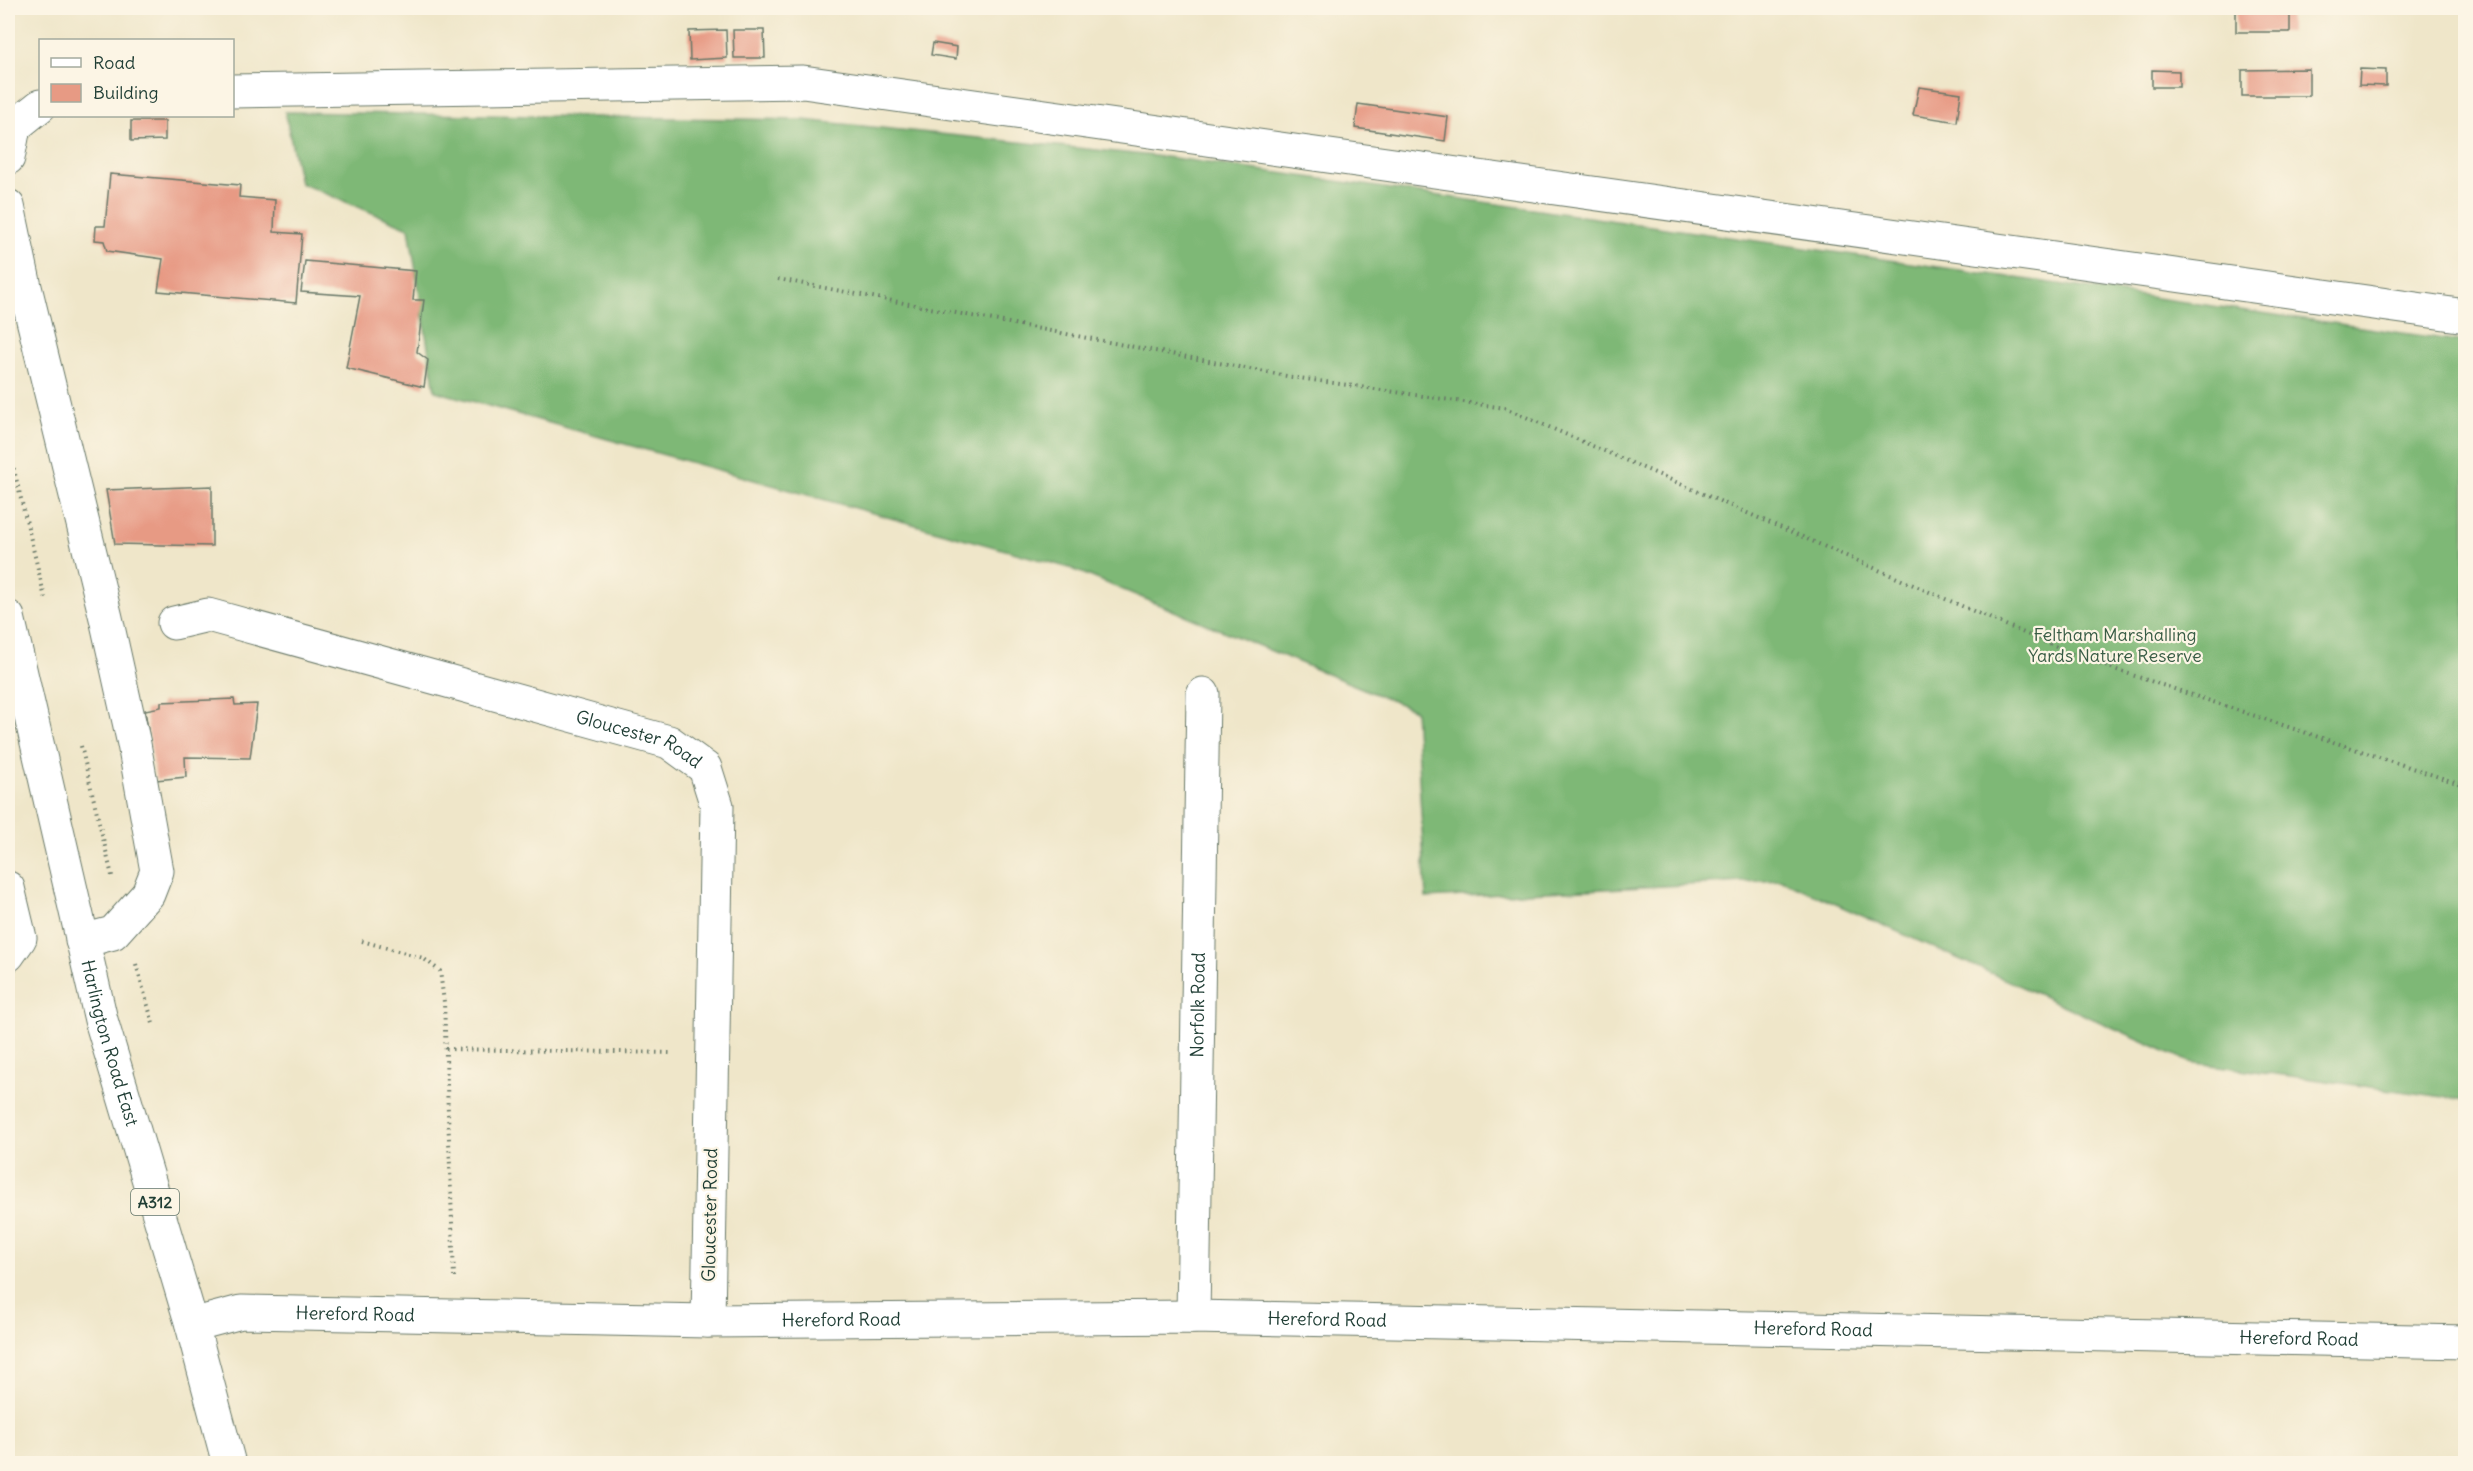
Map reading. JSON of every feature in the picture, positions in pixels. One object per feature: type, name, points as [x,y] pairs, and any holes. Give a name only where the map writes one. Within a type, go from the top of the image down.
[{"type":"street","points":[[234,91],[803,82],[2466,316]]},
{"type":"street","points":[[8,158],[14,127],[39,107]]},
{"type":"street","points":[[8,206],[25,287],[134,744],[157,871],[148,894],[112,933],[82,941]]},
{"type":"street","name":"Gloucester Road","points":[[174,622],[208,615],[669,742],[705,768],[717,806],[708,1322]]},
{"type":"street","name":"Harlington Road East","points":[[8,617],[111,1058],[192,1325],[229,1464]]},
{"type":"street","name":"Norfolk Road","points":[[1193,1317],[1203,694]]},
{"type":"street","points":[[8,888],[20,938],[8,955]]},
{"type":"street","name":"Hereford Road","points":[[192,1325],[241,1312],[708,1322],[1193,1317],[2466,1342]]},
{"type":"path","points":[[778,279],[1292,377],[1506,408],[2084,659],[2466,786]]},
{"type":"path","points":[[123,920],[154,1027]]},
{"type":"path","points":[[362,941],[423,958],[440,971],[446,1048],[456,1317]]},
{"type":"path","points":[[446,1048],[713,1054]]},
{"type":"green space","name":"Feltham Marshalling Yards Nature Reserve","points":[[285,112],[803,120],[1174,158],[2465,342],[2465,1100],[2190,1062],[1782,880],[1426,898],[1415,710],[1070,568],[435,391],[409,228],[300,183]]},
{"type":"building","points":[[2236,8],[2290,8],[2290,32],[2236,32]]},
{"type":"building","points":[[726,30],[727,58],[690,60],[689,31]]},
{"type":"building","points":[[733,30],[764,30],[765,58],[734,58]]},
{"type":"building","points":[[933,43],[957,47],[956,59],[931,55]]},
{"type":"building","points":[[2309,69],[2309,96],[2242,96],[2242,70]]},
{"type":"building","points":[[2360,69],[2386,70],[2386,86],[2359,85]]},
{"type":"building","points":[[2152,70],[2179,71],[2179,87],[2152,87]]},
{"type":"building","points":[[1919,87],[1961,93],[1957,122],[1913,115]]},
{"type":"building","points":[[1358,104],[1448,117],[1445,141],[1355,128]]},
{"type":"building","points":[[131,121],[165,121],[165,140],[131,141]]},
{"type":"building","points":[[110,174],[240,185],[239,197],[275,200],[274,232],[302,234],[296,303],[158,291],[163,259],[107,251],[104,241],[95,240],[96,226],[105,226]]},
{"type":"building","points":[[305,261],[416,271],[413,300],[424,300],[417,352],[428,360],[424,387],[346,368],[360,296],[301,292]]},
{"type":"building","points":[[212,486],[212,546],[115,544],[106,490]]},
{"type":"building","points":[[234,699],[235,705],[257,704],[250,758],[185,757],[186,777],[156,780],[145,710],[161,707],[161,702]]}]
